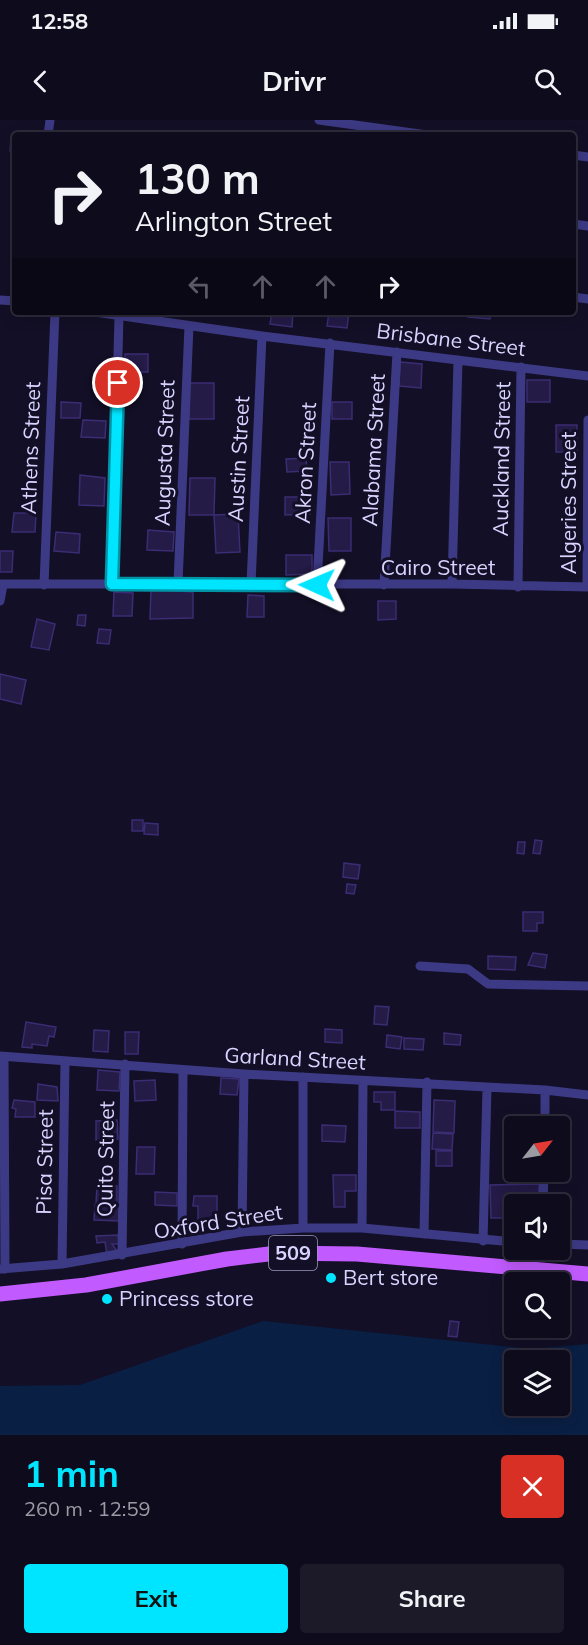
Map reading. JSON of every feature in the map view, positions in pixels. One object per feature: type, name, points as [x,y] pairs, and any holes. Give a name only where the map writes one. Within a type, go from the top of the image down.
[{"type":"main road","name":"509","points":[[0,1294],[86,1285],[227,1259],[277,1253],[357,1254],[588,1274]]},
{"type":"street","points":[[319,120],[405,132]]},
{"type":"street","name":"Athens Street","points":[[44,585],[55,315]]},
{"type":"street","name":"Brisbane Street","points":[[113,315],[262,336],[588,376]]},
{"type":"street","points":[[112,584],[119,316]]},
{"type":"street","name":"Augusta Street","points":[[178,583],[189,326]]},
{"type":"street","name":"Austin Street","points":[[251,584],[262,336]]},
{"type":"street","name":"Akron Street","points":[[317,585],[330,343]]},
{"type":"street","name":"Alabama Street","points":[[384,585],[397,352]]},
{"type":"street","points":[[452,584],[458,360]]},
{"type":"street","name":"Auckland Street","points":[[518,587],[521,367]]},
{"type":"street","name":"Algeries Street","points":[[587,587],[588,420]]},
{"type":"street","points":[[0,601],[1,584]]},
{"type":"street","name":"Cairo Street","points":[[1,584],[452,584],[587,587]]},
{"type":"street","points":[[420,966],[468,969],[488,984],[588,986]]},
{"type":"street","points":[[2,1057],[3,1269]]},
{"type":"street","name":"Garland Street","points":[[2,1057],[244,1074],[427,1082],[588,1095]]},
{"type":"street","name":"Pisa Street","points":[[62,1264],[65,1061]]},
{"type":"street","name":"Quito Street","points":[[122,1255],[125,1064]]},
{"type":"street","points":[[182,1244],[183,1070]]},
{"type":"street","points":[[242,1232],[244,1074]]},
{"type":"street","points":[[303,1077],[303,1228]]},
{"type":"street","points":[[362,1228],[363,1081]]},
{"type":"street","points":[[424,1234],[427,1082]]},
{"type":"street","points":[[483,1240],[487,1088]]},
{"type":"street","points":[[545,1090],[545,1116]]},
{"type":"street","name":"Oxford Street","points":[[3,1269],[62,1264],[122,1255],[242,1232],[303,1228],[362,1228],[504,1241]]},
{"type":"street","points":[[570,1244],[588,1245]]},
{"type":"water","points":[[263,1321],[531,1349],[588,1344],[588,1435],[0,1435],[0,1386],[80,1385]]},
{"type":"building","points":[[272,315],[293,315],[292,327],[270,324]]},
{"type":"building","points":[[329,315],[349,315],[347,328],[327,326]]},
{"type":"building","points":[[468,315],[491,315],[490,319],[468,317]]},
{"type":"building","points":[[125,354],[148,354],[148,372],[125,372]]},
{"type":"building","points":[[400,362],[422,364],[421,388],[399,386]]},
{"type":"building","points":[[527,380],[550,380],[550,402],[527,402]]},
{"type":"building","points":[[189,383],[214,383],[214,419],[189,419]]},
{"type":"building","points":[[61,402],[81,403],[80,418],[61,418]]},
{"type":"building","points":[[332,402],[352,402],[352,419],[332,419]]},
{"type":"building","points":[[83,420],[106,421],[105,438],[81,437]]},
{"type":"building","points":[[556,425],[577,425],[577,452],[556,452]]},
{"type":"building","points":[[306,458],[307,471],[287,472],[286,459]]},
{"type":"building","points":[[330,462],[349,462],[350,494],[331,495]]},
{"type":"building","points":[[80,475],[105,478],[104,506],[79,505]]},
{"type":"building","points":[[190,478],[215,478],[214,515],[189,515]]},
{"type":"building","points":[[285,497],[310,497],[310,514],[285,515]]},
{"type":"building","points":[[14,513],[36,513],[35,532],[12,532]]},
{"type":"building","points":[[238,514],[240,552],[216,553],[214,515]]},
{"type":"building","points":[[328,518],[351,518],[351,551],[329,551]]},
{"type":"building","points":[[148,530],[174,532],[173,551],[147,550]]},
{"type":"building","points":[[56,532],[80,534],[79,553],[54,551]]},
{"type":"building","points":[[0,551],[13,551],[12,572],[0,572]]},
{"type":"building","points":[[286,555],[312,555],[312,574],[286,575]]},
{"type":"building","points":[[151,589],[193,592],[193,618],[150,619]]},
{"type":"building","points":[[114,592],[133,593],[132,616],[113,616]]},
{"type":"building","points":[[248,595],[264,596],[264,617],[247,617]]},
{"type":"building","points":[[378,601],[396,601],[396,619],[378,620]]},
{"type":"building","points":[[78,615],[86,615],[85,626],[77,625]]},
{"type":"building","points":[[37,619],[55,624],[49,650],[31,647]]},
{"type":"building","points":[[99,629],[111,630],[109,644],[97,643]]},
{"type":"building","points":[[0,674],[26,680],[21,704],[0,699]]},
{"type":"building","points":[[132,820],[143,820],[143,831],[132,831]]},
{"type":"building","points":[[145,823],[158,824],[158,835],[144,834]]},
{"type":"building","points":[[535,840],[542,841],[540,854],[533,853]]},
{"type":"building","points":[[518,842],[525,842],[524,854],[517,853]]},
{"type":"building","points":[[344,863],[360,865],[358,879],[343,877]]},
{"type":"building","points":[[347,884],[356,885],[354,894],[346,893]]},
{"type":"building","points":[[523,912],[543,912],[543,923],[537,923],[537,931],[523,931]]},
{"type":"building","points":[[533,953],[547,955],[545,968],[528,965]]},
{"type":"building","points":[[488,956],[516,957],[515,970],[488,969]]},
{"type":"building","points":[[375,1006],[389,1007],[387,1025],[374,1024]]},
{"type":"building","points":[[26,1022],[56,1027],[54,1037],[49,1036],[47,1046],[32,1044],[32,1048],[22,1047]]},
{"type":"building","points":[[325,1029],[342,1030],[342,1043],[325,1042]]},
{"type":"building","points":[[94,1030],[109,1031],[108,1052],[93,1051]]},
{"type":"building","points":[[125,1032],[139,1032],[138,1054],[125,1054]]},
{"type":"building","points":[[444,1033],[461,1035],[460,1045],[444,1044]]},
{"type":"building","points":[[387,1035],[402,1037],[400,1049],[386,1047]]},
{"type":"building","points":[[404,1038],[424,1039],[423,1050],[404,1049]]},
{"type":"building","points":[[98,1070],[120,1072],[119,1091],[97,1090]]},
{"type":"building","points":[[221,1078],[239,1079],[237,1095],[220,1094]]},
{"type":"building","points":[[155,1080],[156,1100],[135,1101],[134,1081]]},
{"type":"building","points":[[38,1084],[57,1087],[58,1101],[37,1100]]},
{"type":"building","points":[[374,1092],[395,1092],[395,1110],[381,1110],[381,1102],[374,1102]]},
{"type":"building","points":[[14,1100],[35,1102],[35,1117],[15,1117],[16,1109],[12,1108]]},
{"type":"building","points":[[434,1100],[455,1101],[454,1133],[433,1132]]},
{"type":"building","points":[[395,1111],[420,1112],[420,1128],[395,1128]]},
{"type":"building","points":[[117,1120],[118,1139],[96,1140],[96,1121]]},
{"type":"building","points":[[322,1125],[346,1126],[345,1142],[322,1141]]},
{"type":"building","points":[[433,1133],[453,1134],[452,1150],[432,1149]]},
{"type":"building","points":[[137,1147],[155,1147],[154,1174],[136,1174]]},
{"type":"building","points":[[436,1151],[452,1151],[452,1166],[436,1166]]},
{"type":"building","points":[[333,1175],[356,1175],[356,1191],[345,1191],[345,1207],[334,1207]]},
{"type":"building","points":[[514,1182],[531,1182],[531,1183],[514,1184]]},
{"type":"building","points":[[539,1184],[539,1194],[504,1194],[504,1218],[491,1218],[490,1185]]},
{"type":"building","points":[[97,1186],[117,1186],[117,1203],[96,1203]]},
{"type":"building","points":[[155,1192],[177,1193],[177,1206],[155,1205]]},
{"type":"building","points":[[194,1196],[217,1196],[217,1225],[198,1225],[198,1206],[193,1206]]},
{"type":"building","points":[[95,1205],[119,1205],[119,1221],[94,1220]]},
{"type":"building","points":[[118,1235],[119,1244],[112,1244],[118,1252],[107,1255],[105,1242],[97,1243],[96,1236]]},
{"type":"building","points":[[450,1321],[459,1322],[457,1337],[448,1336]]},
{"type":"place","name":"Bert store","points":[[331,1278]]},
{"type":"place","name":"Princess store","points":[[107,1299]]},
{"type":"route","points":[[118,383],[112,584],[317,585]]}]
